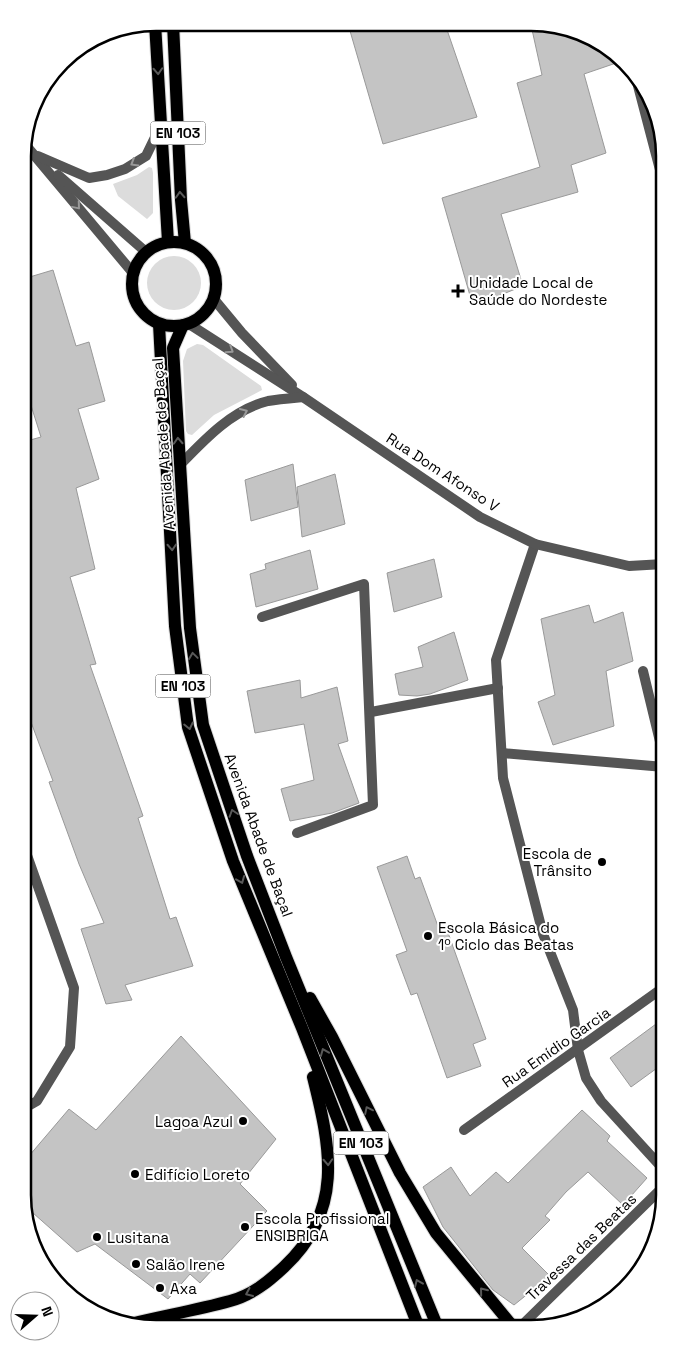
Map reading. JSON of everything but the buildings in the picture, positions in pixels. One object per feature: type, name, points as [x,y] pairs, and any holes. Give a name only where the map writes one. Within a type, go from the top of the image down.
[{"type":"main road","name":"EN 103","points":[[156,32],[168,242]]},
{"type":"main road","name":"EN 103","points":[[173,32],[180,200],[185,243]]},
{"type":"main road","points":[[186,325],[170,326],[159,324],[139,308],[134,298],[133,273],[146,252],[168,242],[185,243],[198,249],[211,265],[216,284],[214,298]]},
{"type":"main road","name":"Avenida Abade de Baçal","points":[[214,298],[204,314],[186,325],[173,348],[190,628],[203,725],[247,856],[286,957],[435,1320]]},
{"type":"main road","name":"Avenida Abade de Baçal","points":[[159,324],[175,626],[188,726],[233,861],[302,1028],[416,1320]]},
{"type":"main road","points":[[286,957],[332,1037],[400,1173],[436,1233],[507,1320]]},
{"type":"main road","points":[[149,1320],[231,1301],[263,1287],[290,1261],[314,1233],[327,1196],[329,1162],[322,1111],[302,1028]]},
{"type":"street","points":[[641,98],[656,153]]},
{"type":"street","points":[[34,155],[89,178],[107,175],[125,168],[146,156],[161,125]]},
{"type":"street","points":[[32,153],[133,273]]},
{"type":"street","points":[[34,155],[146,252]]},
{"type":"street","points":[[214,298],[242,334],[303,397]]},
{"type":"street","points":[[186,325],[303,397]]},
{"type":"street","points":[[180,465],[215,430],[239,414],[268,401],[303,397]]},
{"type":"street","name":"Rua Dom Afonso V","points":[[303,397],[480,517],[535,544],[629,566],[656,564]]},
{"type":"street","points":[[535,544],[496,660],[504,778],[543,934],[573,1010],[578,1050],[586,1078],[601,1101],[655,1160]]},
{"type":"street","points":[[262,618],[364,584],[371,712],[373,805],[297,833]]},
{"type":"street","points":[[643,671],[655,723]]},
{"type":"street","points":[[371,712],[498,688]]},
{"type":"street","points":[[502,753],[655,766]]},
{"type":"street","points":[[31,867],[74,988],[70,1047],[38,1101],[31,1105]]},
{"type":"street","name":"Rua Emídio Garcia","points":[[464,1130],[655,993]]},
{"type":"street","name":"Travessa das Beatas","points":[[527,1320],[655,1195]]},
{"type":"shaded area","points":[[149,167],[152,168],[153,173],[153,213],[147,219],[118,196],[113,184],[137,175]]},
{"type":"shaded area","points":[[174,256],[184,258],[193,264],[199,273],[201,283],[199,293],[193,302],[184,308],[174,310],[164,308],[155,302],[149,293],[147,283],[149,273],[155,264],[164,258]]},
{"type":"shaded area","points":[[197,344],[203,345],[261,386],[262,390],[214,415],[192,435],[186,431],[183,361],[187,349]]},
{"type":"place","name":"Unidade Local de Saúde do Nordeste","points":[[458,291]]},
{"type":"place","name":"Escola de Trânsito","points":[[602,862]]},
{"type":"place","name":"Escola Básica do 1º Ciclo das Beatas","points":[[428,936]]},
{"type":"place","name":"Lagoa Azul","points":[[243,1121]]},
{"type":"place","name":"Edifício Loreto","points":[[135,1174]]},
{"type":"place","name":"Escola Profissional ENSIBRIGA","points":[[245,1227]]},
{"type":"place","name":"Lusitana","points":[[97,1237]]},
{"type":"place","name":"Salão Irene","points":[[136,1264]]},
{"type":"place","name":"Axa","points":[[160,1288]]}]
